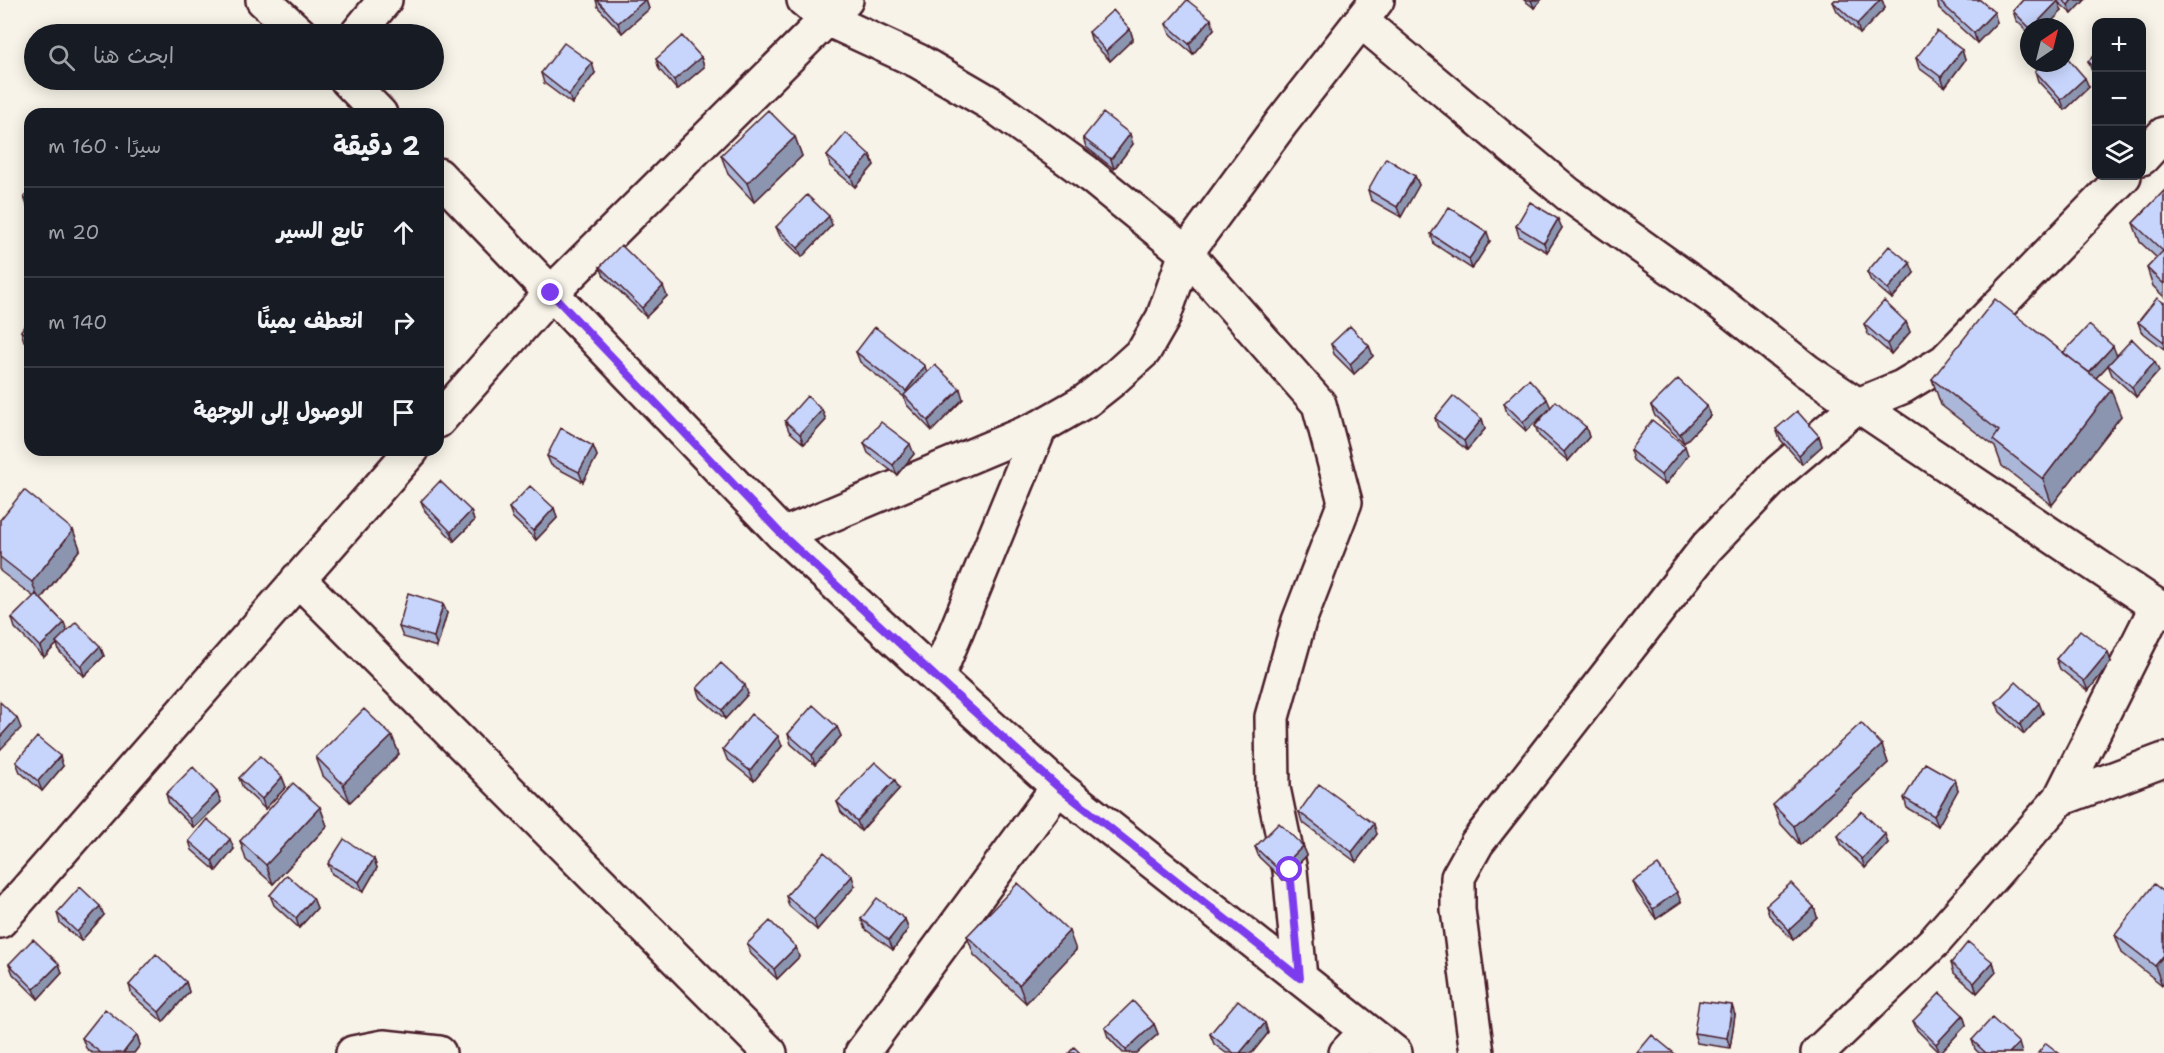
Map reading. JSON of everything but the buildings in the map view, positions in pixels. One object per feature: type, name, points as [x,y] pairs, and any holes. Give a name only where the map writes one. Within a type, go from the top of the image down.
[{"type":"street","points":[[263,0],[289,24]]},
{"type":"street","points":[[365,24],[385,0]]},
{"type":"street","points":[[444,414],[551,293],[825,6],[990,103],[1086,172],[1186,253],[1319,404],[1345,502],[1299,621],[1272,717],[1273,788],[1290,870],[1300,978]]},
{"type":"street","points":[[783,536],[1040,428],[1087,400],[1144,351],[1162,318],[1186,253],[1282,122],[1369,10],[1568,194],[1858,405],[2161,608],[2060,799],[1935,941],[1818,1053]]},
{"type":"street","points":[[357,90],[374,108]]},
{"type":"street","points":[[2146,154],[2164,134]]},
{"type":"street","points":[[1477,1053],[1458,910],[1458,877],[1477,843],[1707,547],[1780,471],[1858,405],[1902,387],[1945,361],[2120,180]]},
{"type":"street","points":[[444,181],[783,536],[937,678],[1058,787],[1300,978],[1357,1042],[1395,1053]]},
{"type":"street","points":[[937,678],[1040,428]]},
{"type":"street","points":[[0,921],[407,456]]},
{"type":"street","points":[[298,579],[770,1053]]},
{"type":"street","points":[[2060,799],[2164,760]]},
{"type":"street","points":[[862,1053],[1058,787]]},
{"type":"street","points":[[353,1053],[384,1047],[439,1053]]},
{"type":"route","points":[[551,293],[783,536],[937,678],[1058,787],[1300,978],[1290,870]]}]
